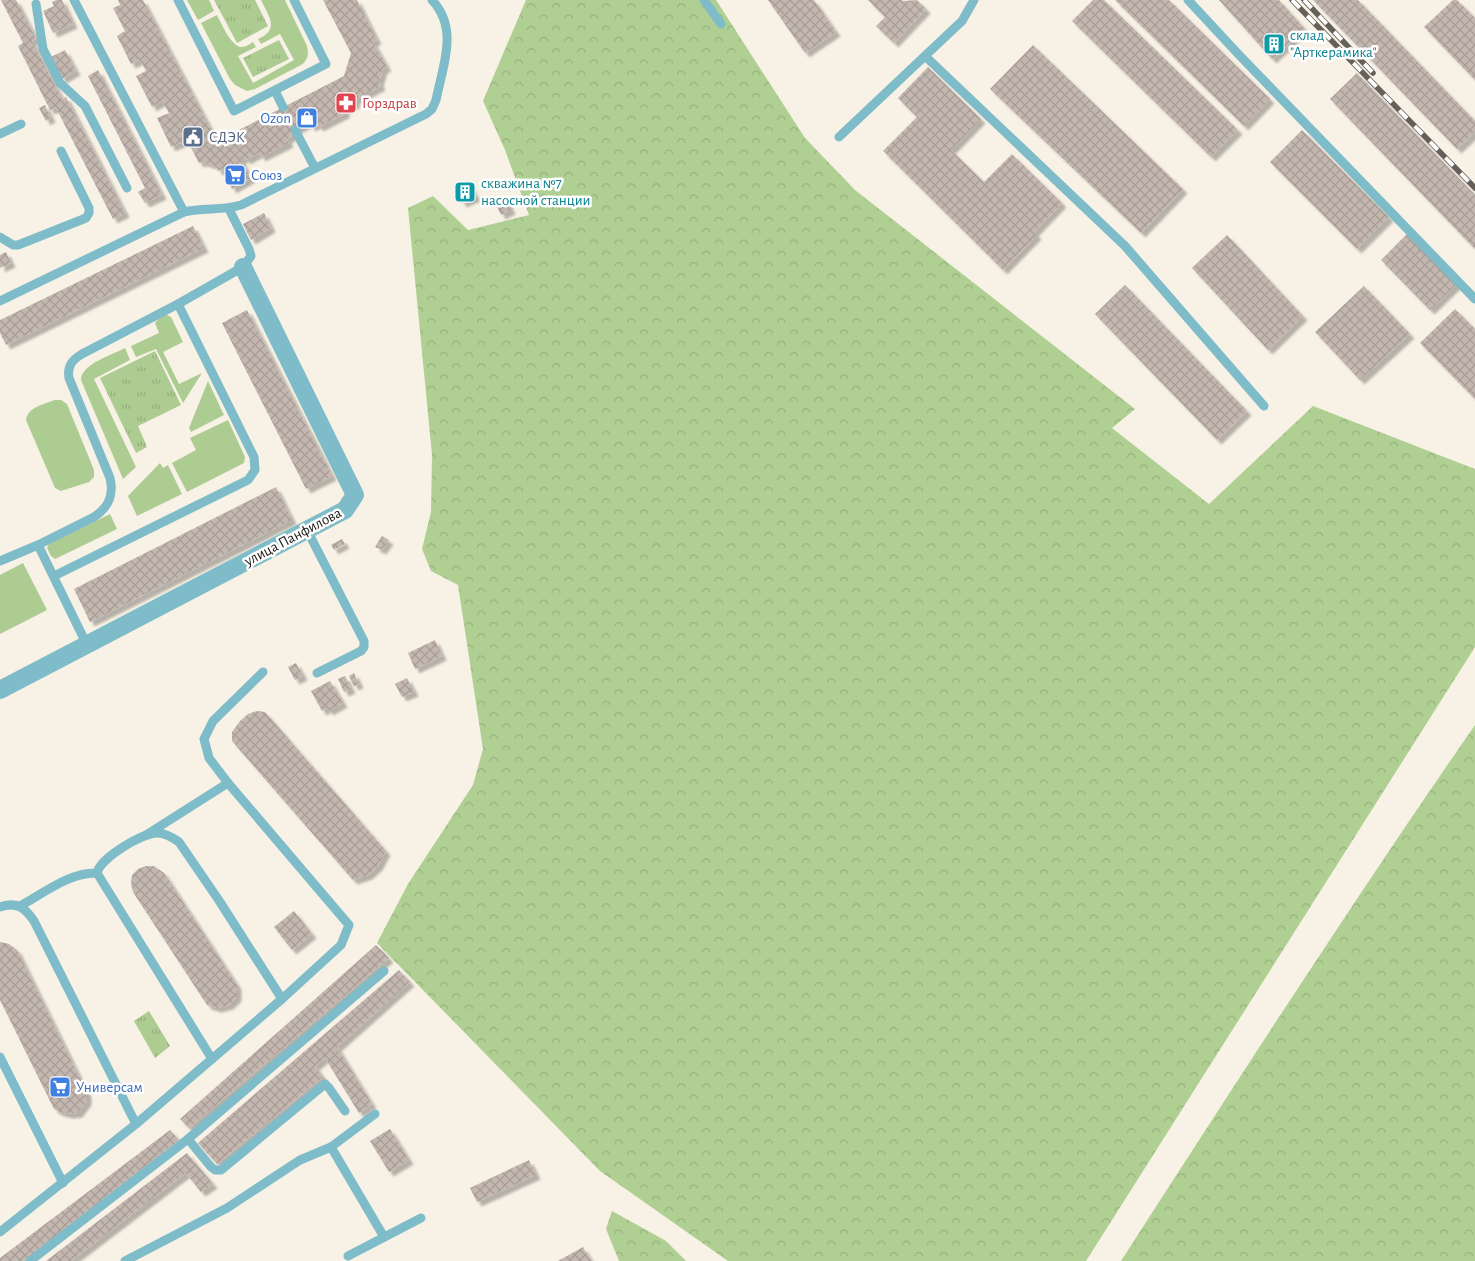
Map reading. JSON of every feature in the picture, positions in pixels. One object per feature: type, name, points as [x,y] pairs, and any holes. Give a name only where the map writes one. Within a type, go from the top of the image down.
[{"type":"street","name":"улица Панфилова","points":[[0,690],[345,510],[355,495],[244,267]]},
{"type":"lane","points":[[74,0],[184,212]]},
{"type":"lane","points":[[178,0],[234,111],[326,64],[294,0]]},
{"type":"lane","points":[[0,301],[184,212],[197,209],[229,209],[241,205],[426,114],[432,109],[436,100],[448,36],[447,24],[442,12],[432,0]]},
{"type":"lane","points":[[704,0],[721,24]]},
{"type":"lane","points":[[839,137],[962,21],[974,0]]},
{"type":"lane","points":[[1188,0],[1241,58],[1475,299]]},
{"type":"lane","points":[[38,1],[43,49],[60,82],[85,106],[127,188]]},
{"type":"lane","points":[[925,56],[1125,246],[1264,406]]},
{"type":"lane","points":[[275,91],[283,107]]},
{"type":"lane","points":[[0,134],[21,124]]},
{"type":"lane","points":[[295,130],[315,168]]},
{"type":"lane","points":[[0,237],[13,245],[24,243],[86,218],[89,208],[61,151]]},
{"type":"lane","points":[[0,561],[38,545],[101,512],[111,495],[110,478],[69,378],[68,372],[71,362],[82,354],[244,267],[251,256],[229,209]]},
{"type":"lane","points":[[54,576],[248,480],[255,470],[254,457],[178,304]]},
{"type":"lane","points":[[307,530],[364,641],[362,652],[317,673]]},
{"type":"lane","points":[[38,545],[87,644]]},
{"type":"lane","points":[[0,1232],[136,1124],[282,999],[341,945],[349,925],[228,783],[209,758],[204,738],[213,720],[263,672]]},
{"type":"lane","points":[[212,1059],[97,873],[98,868],[106,858],[228,783]]},
{"type":"lane","points":[[146,835],[158,833],[171,836],[178,842],[220,902],[282,999]]},
{"type":"lane","points":[[20,906],[75,876],[97,873]]},
{"type":"lane","points":[[0,907],[12,904],[20,906],[27,911],[34,921],[136,1124]]},
{"type":"lane","points":[[30,1261],[188,1139],[384,971]]},
{"type":"lane","points":[[0,1057],[63,1183]]},
{"type":"lane","points":[[188,1139],[211,1167],[215,1170],[221,1170],[325,1084],[345,1112]]},
{"type":"lane","points":[[125,1261],[227,1208],[300,1160],[331,1147],[355,1127],[375,1114]]},
{"type":"lane","points":[[331,1147],[384,1237]]},
{"type":"lane","points":[[348,1256],[421,1218]]},
{"type":"green space","points":[[187,0],[209,0],[214,11],[198,20]]},
{"type":"green space","points":[[214,0],[255,0],[268,26],[237,43]]},
{"type":"green space","points":[[261,0],[285,0],[307,46],[308,55],[301,65],[255,89],[247,91],[235,85],[230,79],[201,23],[217,15],[234,44],[242,47],[253,42],[256,47],[238,56],[253,83],[294,60],[280,34],[261,44],[258,39],[265,35],[271,27],[271,22]]},
{"type":"green space","points":[[526,0],[716,0],[805,138],[855,190],[1135,409],[1112,428],[1209,504],[1313,406],[1475,469],[1475,647],[1086,1261],[728,1261],[600,1171],[377,943],[408,884],[473,785],[483,749],[458,585],[431,571],[422,549],[431,512],[432,455],[408,208],[433,196],[468,230],[529,215],[505,150],[483,101]]},
{"type":"green space","points":[[279,40],[289,59],[253,77],[243,58]]},
{"type":"green space","points":[[167,315],[171,317],[183,342],[163,352],[179,384],[202,373],[183,403],[156,349],[136,357],[131,346],[159,333],[155,323],[161,316]]},
{"type":"green space","points":[[125,348],[130,360],[94,379],[136,467],[123,479],[81,380],[82,374],[91,365]]},
{"type":"green space","points":[[155,351],[181,405],[138,426],[147,447],[136,453],[100,378]]},
{"type":"green space","points":[[208,381],[224,415],[191,432],[189,428]]},
{"type":"green space","points":[[54,400],[61,400],[67,404],[94,470],[94,477],[89,482],[61,491],[55,488],[26,420],[33,409]]},
{"type":"green space","points":[[228,420],[245,457],[244,463],[187,492],[172,463],[196,450],[190,438]]},
{"type":"green space","points":[[160,463],[163,468],[168,465],[182,494],[137,516],[128,496]]},
{"type":"green space","points":[[110,514],[117,529],[55,559],[51,556],[47,548],[49,544]]},
{"type":"green space","points":[[23,563],[47,610],[0,634],[0,575]]},
{"type":"green space","points":[[1475,725],[1475,1261],[1121,1261],[1340,924]]},
{"type":"green space","points":[[149,1011],[170,1046],[155,1058],[134,1021]]},
{"type":"green space","points":[[612,1211],[666,1241],[686,1261],[619,1261],[606,1229]]},
{"type":"building","points":[[1,0],[16,0],[36,39],[32,41],[62,99],[66,97],[125,213],[113,219],[56,108],[50,110],[18,46],[23,43]]},
{"type":"building","points":[[62,0],[73,24],[53,33],[43,11],[54,6],[52,2]]},
{"type":"building","points":[[118,0],[143,0],[210,128],[229,135],[344,76],[351,53],[323,0],[357,0],[377,40],[373,42],[387,67],[383,69],[379,82],[381,86],[355,100],[356,103],[344,110],[346,113],[319,127],[317,124],[311,127],[309,123],[295,130],[291,133],[292,136],[287,139],[289,143],[261,157],[259,153],[246,160],[244,157],[241,160],[251,178],[232,189],[222,169],[218,171],[216,166],[203,162],[199,163],[187,140],[171,147],[157,118],[169,113],[162,101],[152,107],[136,76],[146,71],[140,60],[131,64],[117,36],[125,31],[113,8],[120,5]]},
{"type":"building","points":[[768,0],[814,0],[836,32],[805,53]]},
{"type":"building","points":[[868,0],[917,0],[926,9],[894,43],[876,26],[885,17]]},
{"type":"building","points":[[1093,0],[1104,0],[1238,130],[1211,157],[1072,21]]},
{"type":"building","points":[[1115,0],[1169,0],[1270,99],[1244,126]]},
{"type":"building","name":"склад \"Арткерамика\"","points":[[1219,0],[1279,0],[1305,29],[1272,59]]},
{"type":"building","points":[[1313,0],[1358,0],[1475,121],[1475,132],[1457,149]]},
{"type":"building","points":[[1453,0],[1457,0],[1475,18],[1475,80],[1424,27]]},
{"type":"building","points":[[1033,45],[1183,189],[1141,233],[990,89]]},
{"type":"building","points":[[65,50],[76,71],[62,79],[51,57]]},
{"type":"building","points":[[928,67],[981,119],[951,150],[984,182],[1012,154],[1062,203],[1034,232],[1037,235],[1003,270],[883,151],[917,117],[898,98]]},
{"type":"building","points":[[98,70],[162,195],[145,203],[138,192],[145,188],[88,76]]},
{"type":"building","points":[[1357,73],[1475,195],[1475,249],[1330,99]]},
{"type":"building","points":[[45,105],[51,118],[46,121],[39,108]]},
{"type":"building","points":[[1302,130],[1389,217],[1357,249],[1270,162]]},
{"type":"building","name":"скважина №7 насосной станции","points":[[468,181],[476,197],[462,203],[455,187]]},
{"type":"building","points":[[506,199],[511,210],[501,215],[496,204]]},
{"type":"building","points":[[264,213],[271,228],[251,240],[243,224]]},
{"type":"building","points":[[193,226],[204,248],[6,345],[0,333],[0,320]]},
{"type":"building","points":[[1408,233],[1458,283],[1430,310],[1381,260]]},
{"type":"building","points":[[1227,235],[1303,316],[1268,350],[1192,268]]},
{"type":"building","points":[[6,252],[11,263],[0,268],[0,255]]},
{"type":"building","points":[[1125,285],[1247,411],[1217,440],[1095,314]]},
{"type":"building","points":[[1364,286],[1410,334],[1360,380],[1315,332]]},
{"type":"building","points":[[1455,309],[1475,329],[1475,399],[1420,343]]},
{"type":"building","points":[[247,310],[332,476],[306,489],[222,323]]},
{"type":"building","points":[[276,487],[292,520],[90,622],[74,589]]},
{"type":"building","points":[[382,536],[389,540],[382,550],[375,547]]},
{"type":"building","points":[[342,539],[345,544],[334,550],[331,545]]},
{"type":"building","points":[[435,640],[442,656],[415,669],[408,653]]},
{"type":"building","points":[[296,663],[303,676],[295,680],[288,667]]},
{"type":"building","points":[[354,673],[359,684],[354,686],[349,676]]},
{"type":"building","points":[[345,676],[351,689],[344,692],[338,679]]},
{"type":"building","points":[[407,678],[414,692],[402,697],[395,684]]},
{"type":"building","points":[[330,681],[343,703],[329,711],[327,708],[322,711],[311,691]]},
{"type":"building","points":[[257,711],[265,712],[386,851],[378,866],[368,875],[353,880],[232,741],[232,732],[240,721],[248,714]]},
{"type":"building","points":[[154,866],[164,873],[237,985],[237,997],[229,1005],[217,1008],[207,1005],[133,892],[131,884],[132,875],[138,869]]},
{"type":"building","points":[[294,911],[312,934],[292,950],[274,927]]},
{"type":"building","points":[[0,942],[9,944],[17,950],[87,1093],[87,1101],[78,1113],[69,1114],[54,1109],[0,1000]]},
{"type":"building","points":[[376,945],[389,958],[189,1128],[180,1119]]},
{"type":"building","points":[[399,970],[410,982],[337,1047],[372,1104],[359,1113],[325,1058],[315,1066],[323,1077],[217,1164],[198,1143]]},
{"type":"building","points":[[390,1129],[409,1160],[389,1172],[370,1141]]},
{"type":"building","points":[[170,1130],[179,1140],[23,1261],[0,1261],[0,1258]]},
{"type":"building","points":[[187,1153],[213,1184],[201,1192],[186,1173],[71,1261],[46,1261]]},
{"type":"building","points":[[529,1160],[536,1175],[477,1202],[470,1188]]},
{"type":"building","points":[[583,1247],[591,1261],[558,1261]]},
{"type":"railway","points":[[1292,0],[1475,188]]},
{"type":"railway","points":[[1304,0],[1373,73]]},
{"type":"place","name":"склад \"Арткерамика\"","points":[[1274,44]]},
{"type":"place","name":"Горздрав","points":[[346,103]]},
{"type":"place","name":"Ozon","points":[[307,118]]},
{"type":"place","name":"СДЭК","points":[[193,137]]},
{"type":"place","name":"Союз","points":[[235,175]]},
{"type":"place","name":"скважина №7 насосной станции","points":[[465,192]]},
{"type":"place","name":"Универсам","points":[[60,1087]]}]
